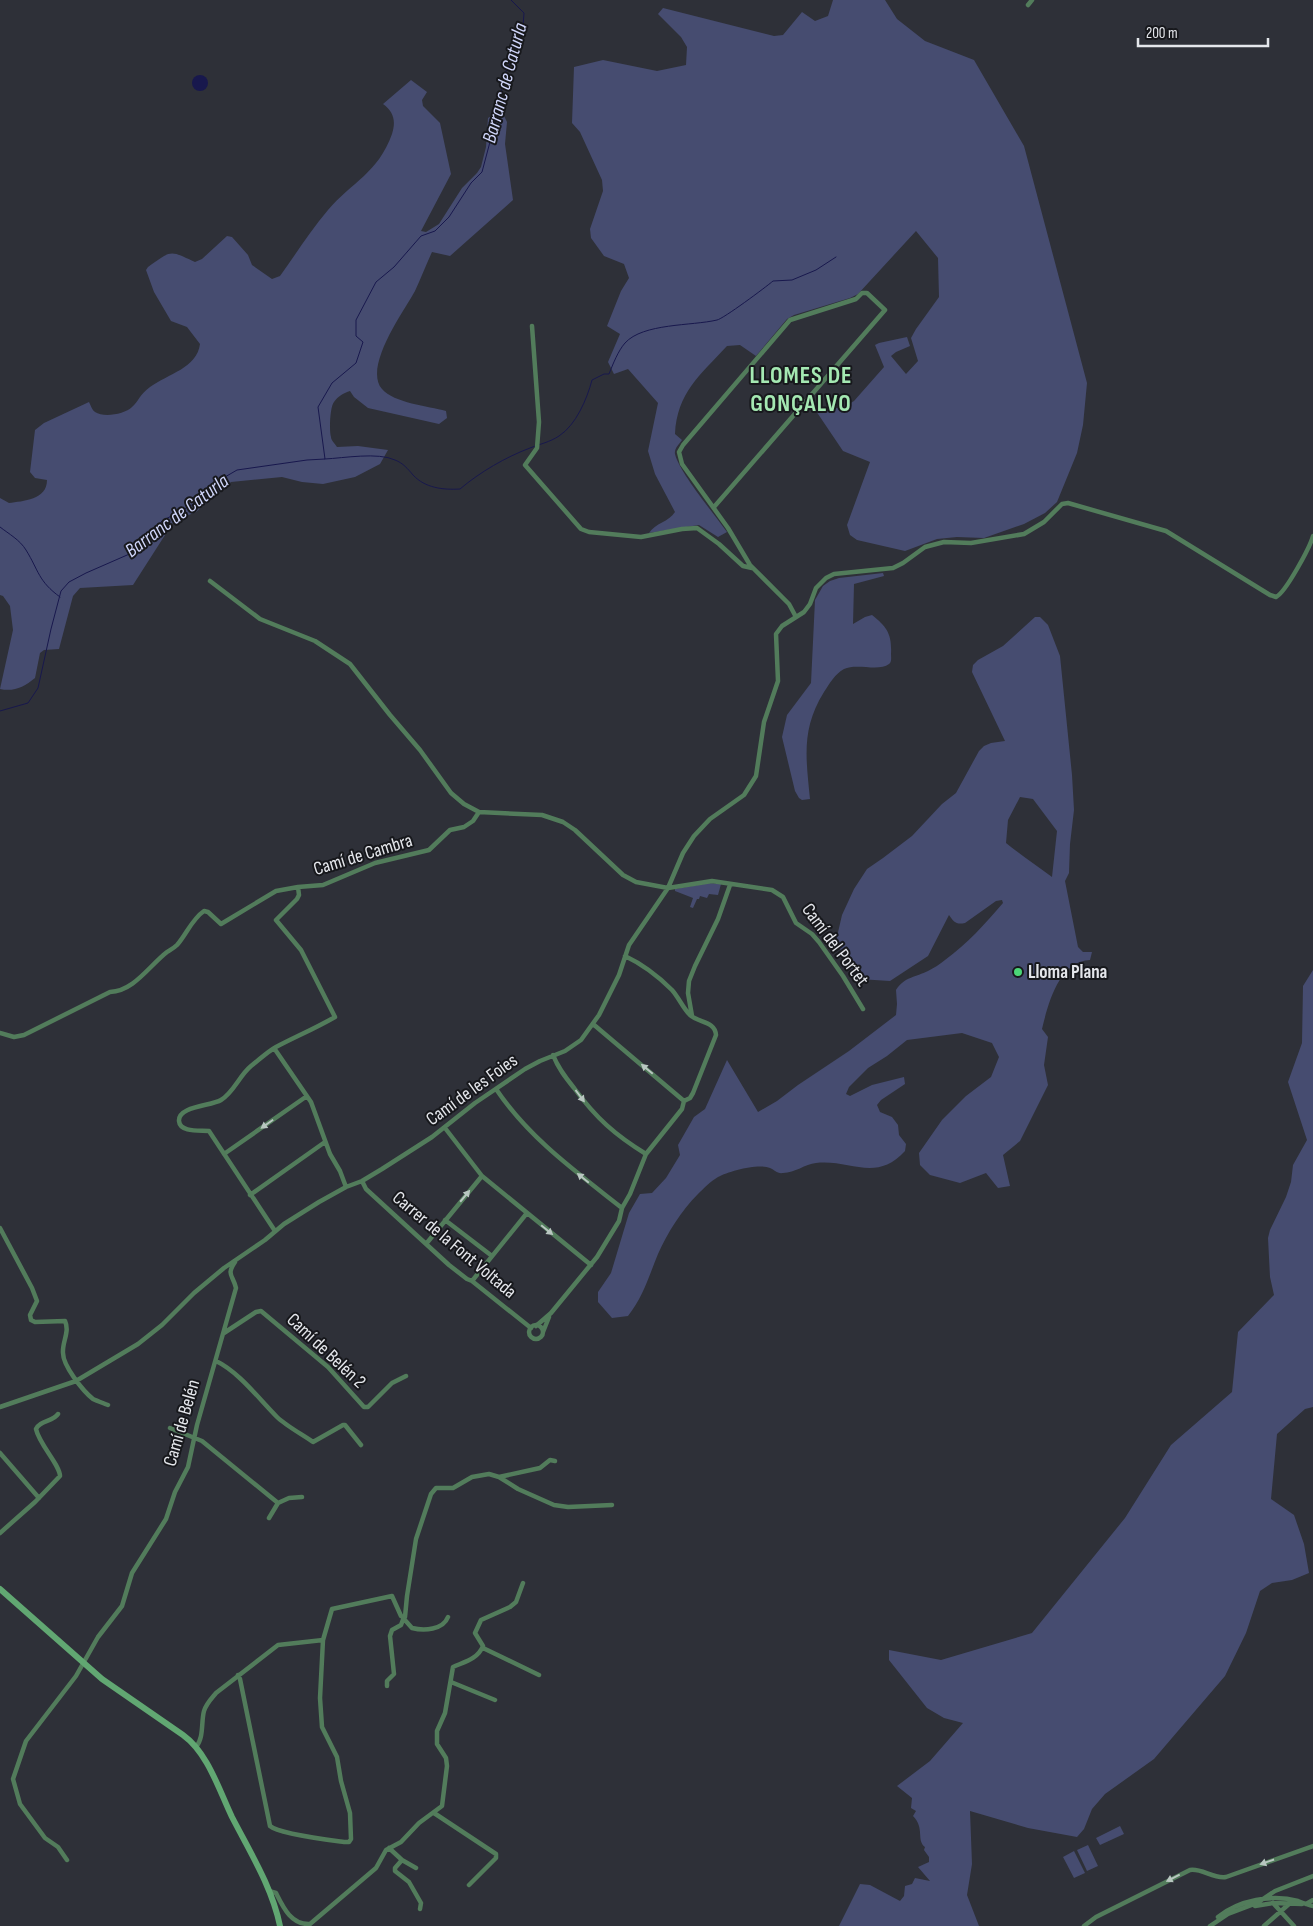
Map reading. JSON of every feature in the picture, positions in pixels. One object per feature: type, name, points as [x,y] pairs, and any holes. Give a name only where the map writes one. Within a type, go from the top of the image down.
[{"type":"main road","points":[[0,1589],[121,1693],[189,1740],[196,1747],[269,1891],[280,1926]]},
{"type":"street","points":[[1028,5],[1032,0]]},
{"type":"street","points":[[714,507],[885,310],[867,293],[862,293],[856,299],[790,320],[681,448],[679,454],[682,464],[714,507],[752,568],[789,604],[796,617],[808,607],[812,594],[820,583],[834,574],[892,568],[903,563],[925,547],[944,542],[971,543],[1024,534],[1044,522],[1058,507],[1065,504],[1087,508],[1166,531],[1273,596],[1278,596],[1283,591],[1310,545],[1313,536]]},
{"type":"street","points":[[532,326],[539,422],[537,445],[525,465],[580,529],[589,532],[641,537],[697,528],[719,544],[743,566],[752,568]]},
{"type":"street","points":[[210,580],[260,619],[315,641],[350,664],[424,756],[451,793],[464,804],[479,812],[552,817],[575,830],[623,875],[636,882],[668,888]]},
{"type":"street","name":"Camí de les Foies","points":[[0,1407],[76,1381],[94,1372],[152,1334],[194,1293],[234,1260],[275,1232],[319,1202],[346,1187],[362,1182],[445,1128],[496,1089],[540,1061],[575,1044],[593,1024],[605,1004],[631,941],[668,888],[683,854],[698,831],[710,819],[744,795],[756,776],[764,722],[778,681],[776,634],[780,628],[796,617]]},
{"type":"street","name":"Camí de Cambra","points":[[0,1033],[14,1037],[24,1035],[110,992],[130,986],[176,947],[204,911],[208,912],[221,924],[276,891],[298,886],[323,885],[375,863],[429,850],[450,830],[473,821],[479,812]]},
{"type":"street","name":"Camí del Portet","points":[[668,888],[709,881],[772,890],[783,897],[796,923],[812,934],[819,942],[863,1009]]},
{"type":"street","points":[[692,1016],[688,993],[690,982],[695,966],[718,919],[730,885]]},
{"type":"street","points":[[275,1232],[209,1131],[185,1129],[180,1126],[180,1117],[190,1109],[214,1104],[221,1100],[229,1094],[242,1074],[274,1048],[335,1018],[301,950],[276,920],[297,899],[299,895],[298,886]]},
{"type":"street","points":[[551,1314],[533,1327],[530,1335],[535,1339],[540,1338],[551,1314],[590,1265],[619,1221],[622,1208],[630,1194],[646,1154],[682,1109],[684,1101],[694,1093],[716,1035],[715,1029],[711,1025],[695,1019],[682,1007],[672,990],[635,961],[625,956]]},
{"type":"street","points":[[593,1024],[684,1101]]},
{"type":"street","points":[[274,1048],[307,1096],[330,1154],[340,1171],[346,1187]]},
{"type":"street","points":[[553,1055],[557,1065],[596,1116],[616,1135],[646,1154]]},
{"type":"street","points":[[496,1089],[514,1115],[534,1136],[562,1162],[622,1208]]},
{"type":"street","points":[[224,1154],[307,1096]]},
{"type":"street","points":[[445,1128],[482,1176],[590,1265]]},
{"type":"street","points":[[250,1195],[325,1142]]},
{"type":"street","points":[[426,1244],[482,1176]]},
{"type":"street","name":"Carrer de la Font Voltada","points":[[362,1182],[366,1189],[467,1280],[472,1281],[533,1327]]},
{"type":"street","points":[[472,1281],[526,1213]]},
{"type":"street","points":[[445,1220],[492,1256]]},
{"type":"street","points":[[0,1228],[38,1302],[30,1315],[31,1320],[36,1322],[65,1321],[68,1327],[63,1352],[64,1359],[76,1381],[92,1398],[108,1405]]},
{"type":"street","name":"Camí de Belén","points":[[67,1860],[58,1847],[45,1838],[20,1804],[13,1779],[26,1741],[76,1676],[84,1663],[87,1653],[106,1624],[122,1606],[127,1583],[132,1573],[166,1519],[175,1492],[188,1467],[194,1436],[236,1288],[230,1275],[230,1269],[234,1260]]},
{"type":"street","name":"Camí de Belén 2","points":[[224,1333],[256,1312],[261,1311],[328,1368],[364,1407],[368,1407],[394,1381],[406,1376]]},
{"type":"street","points":[[533,1327],[542,1328],[543,1332]]},
{"type":"street","points":[[216,1361],[223,1364],[256,1393],[280,1420],[313,1442],[345,1425],[361,1445]]},
{"type":"street","points":[[0,1533],[39,1498],[57,1479],[60,1473],[44,1448],[36,1430],[40,1424],[56,1418],[58,1414]]},
{"type":"street","points":[[170,1428],[186,1435],[194,1436],[202,1441],[278,1503]]},
{"type":"street","points":[[0,1453],[39,1498]]},
{"type":"street","points":[[499,1477],[540,1468],[550,1460],[555,1461]]},
{"type":"street","points":[[387,1686],[387,1681],[394,1674],[390,1636],[392,1630],[401,1625],[407,1612],[407,1596],[416,1539],[431,1494],[436,1488],[457,1487],[477,1476],[489,1474],[499,1477],[518,1489],[554,1505],[568,1507],[612,1505]]},
{"type":"street","points":[[269,1518],[278,1503],[289,1498],[302,1497]]},
{"type":"street","points":[[523,1583],[516,1602],[510,1608],[481,1620],[475,1633],[483,1648],[539,1675]]},
{"type":"street","points":[[238,1675],[269,1824],[274,1829],[344,1842],[351,1840],[350,1813],[336,1753],[322,1726],[320,1698],[323,1640],[332,1609],[392,1596],[401,1616],[412,1628],[422,1630],[442,1626],[448,1617]]},
{"type":"street","points":[[196,1747],[200,1741],[206,1707],[216,1694],[238,1675],[278,1645],[323,1640]]},
{"type":"street","points":[[269,1891],[276,1893],[286,1914],[311,1925],[376,1868],[381,1856],[389,1848],[402,1842],[420,1823],[442,1806],[448,1766],[446,1758],[437,1744],[437,1731],[445,1713],[452,1666],[472,1658],[483,1648]]},
{"type":"street","points":[[451,1682],[495,1700]]},
{"type":"street","points":[[434,1813],[496,1854],[496,1858],[469,1885]]},
{"type":"street","points":[[1084,1926],[1096,1917],[1190,1870],[1195,1869],[1218,1878],[1226,1877],[1313,1846]]},
{"type":"street","points":[[389,1848],[402,1860],[416,1868]]},
{"type":"street","points":[[402,1860],[395,1868],[395,1871],[409,1882],[421,1903],[420,1909]]},
{"type":"street","points":[[1209,1926],[1229,1910],[1262,1899],[1269,1893],[1313,1876]]},
{"type":"street","points":[[1275,1891],[1272,1894],[1274,1901],[1294,1926]]},
{"type":"street","points":[[1262,1899],[1290,1904],[1306,1904],[1313,1900]]},
{"type":"street","points":[[1209,1926],[1242,1910],[1274,1901],[1299,1901],[1313,1906]]},
{"type":"street","points":[[1264,1926],[1290,1904]]},
{"type":"shaded area","points":[[833,0],[885,0],[897,19],[925,41],[974,60],[1024,146],[1087,383],[1083,425],[1077,453],[1057,502],[1045,513],[1024,524],[984,538],[957,537],[937,539],[905,551],[857,540],[850,535],[847,525],[870,462],[843,451],[816,411],[844,407],[854,401],[884,367],[875,345],[879,343],[907,337],[910,346],[891,356],[906,374],[918,361],[911,338],[939,297],[938,258],[916,231],[858,294],[787,319],[756,356],[740,345],[727,346],[699,376],[680,407],[675,434],[682,440],[676,448],[675,454],[690,482],[727,532],[718,537],[699,525],[649,533],[675,512],[655,474],[648,451],[658,403],[628,369],[614,374],[608,362],[620,334],[607,326],[621,291],[629,278],[624,264],[604,256],[591,238],[590,229],[603,191],[602,180],[580,132],[572,123],[574,67],[603,60],[657,71],[686,65],[687,47],[681,37],[658,14],[663,8],[774,36],[783,35],[802,12],[815,21],[828,16]]},
{"type":"shaded area","points":[[200,75],[206,77],[208,83],[206,89],[200,91],[194,89],[192,83],[194,77]]},
{"type":"shaded area","points":[[411,80],[427,92],[422,100],[423,106],[440,123],[451,174],[421,231],[426,232],[439,224],[462,188],[481,167],[486,147],[488,118],[495,114],[503,114],[507,122],[505,144],[513,200],[450,256],[432,252],[415,291],[387,339],[378,367],[378,379],[382,389],[387,394],[403,401],[446,411],[447,418],[439,424],[368,408],[354,397],[350,391],[341,395],[334,402],[330,419],[332,441],[337,447],[358,446],[388,450],[380,464],[355,477],[323,484],[302,482],[282,477],[231,482],[196,512],[174,521],[133,585],[80,588],[73,596],[59,649],[44,650],[40,653],[35,678],[27,684],[14,689],[0,689],[13,630],[10,606],[3,596],[0,595],[0,498],[9,503],[27,500],[39,496],[46,487],[47,480],[35,478],[30,472],[35,430],[44,423],[89,402],[93,410],[99,414],[109,415],[125,412],[150,387],[188,365],[198,352],[200,344],[187,327],[171,321],[154,292],[146,270],[148,267],[162,257],[171,254],[180,255],[195,262],[202,259],[227,236],[232,237],[248,255],[252,265],[272,279],[280,276],[328,210],[372,168],[379,158],[392,134],[394,125],[392,114],[383,104]]},
{"type":"shaded area","points":[[883,573],[884,576],[854,584],[853,624],[872,615],[881,623],[888,632],[891,641],[891,662],[880,667],[849,667],[844,669],[835,676],[824,692],[808,731],[807,770],[810,799],[802,800],[795,791],[782,737],[787,715],[811,683],[815,600],[823,586],[830,581],[839,578]]},
{"type":"shaded area","points":[[1035,617],[1040,617],[1048,625],[1060,656],[1074,810],[1069,873],[1065,881],[1078,947],[1083,952],[1092,952],[1090,960],[1079,962],[1070,968],[1063,976],[1052,996],[1042,1029],[1048,1037],[1044,1065],[1048,1085],[1020,1141],[1003,1155],[1010,1186],[998,1188],[986,1173],[960,1183],[930,1175],[920,1165],[919,1153],[942,1120],[966,1096],[991,1077],[999,1057],[992,1043],[962,1033],[907,1040],[868,1068],[849,1087],[846,1094],[850,1096],[872,1085],[904,1077],[905,1084],[881,1100],[877,1105],[880,1112],[892,1117],[898,1125],[899,1135],[906,1144],[905,1151],[894,1161],[884,1166],[873,1168],[816,1163],[787,1173],[779,1173],[770,1168],[759,1166],[736,1170],[718,1177],[698,1194],[675,1222],[658,1254],[642,1294],[628,1316],[612,1318],[598,1302],[598,1292],[611,1273],[629,1213],[640,1194],[652,1193],[666,1178],[680,1155],[678,1145],[694,1117],[705,1109],[727,1060],[758,1112],[849,1051],[896,1015],[896,990],[899,986],[906,980],[932,969],[953,954],[976,933],[1003,903],[1002,900],[996,901],[965,923],[959,924],[949,915],[928,956],[890,981],[859,979],[850,969],[836,941],[842,915],[854,889],[867,869],[912,836],[942,804],[956,793],[979,751],[984,746],[1005,741],[972,672],[973,665],[978,660],[1003,646]],"holes":[[[1020,797],[1033,799],[1057,831],[1052,877],[1006,843],[1008,820]]]},
{"type":"shaded area","points":[[709,883],[721,884],[718,895],[709,894],[707,898],[700,896],[693,908],[690,907],[693,898],[675,891],[675,889]]},
{"type":"shaded area","points":[[1313,970],[1313,1407],[1305,1409],[1277,1434],[1271,1499],[1294,1515],[1304,1544],[1309,1573],[1292,1580],[1272,1583],[1260,1591],[1246,1633],[1225,1676],[1154,1759],[1105,1794],[1092,1809],[1084,1829],[1077,1837],[1028,1828],[970,1811],[972,1864],[967,1895],[979,1926],[839,1926],[860,1884],[870,1885],[900,1901],[904,1896],[905,1886],[912,1884],[915,1878],[930,1881],[918,1867],[929,1862],[929,1857],[921,1841],[919,1825],[913,1816],[916,1811],[911,1808],[912,1798],[897,1786],[930,1761],[963,1723],[944,1718],[927,1708],[889,1660],[889,1650],[941,1660],[1032,1633],[1125,1518],[1171,1445],[1232,1392],[1238,1332],[1274,1295],[1270,1277],[1268,1238],[1286,1197],[1291,1182],[1293,1165],[1307,1140],[1288,1082],[1302,1043],[1303,986]]},
{"type":"shaded area","points":[[1120,1826],[1124,1834],[1100,1845],[1096,1838]]},
{"type":"shaded area","points":[[1088,1845],[1098,1866],[1087,1871],[1077,1850]]},
{"type":"shaded area","points":[[1074,1851],[1085,1873],[1074,1878],[1063,1857]]},
{"type":"waterway","name":"Barranc de Caturla","points":[[0,711],[28,703],[38,688],[61,591],[69,582],[134,552],[162,521],[201,500],[213,491],[225,477],[237,470],[325,459],[318,407],[332,383],[356,363],[363,342],[356,336],[356,320],[376,282],[394,267],[421,236],[435,231],[449,217],[471,183],[482,172],[495,123],[505,73],[518,49],[523,26],[524,13],[511,0]]},
{"type":"waterway","points":[[325,459],[380,456],[395,460],[405,466],[423,483],[447,489],[460,489],[503,460],[552,440],[565,431],[580,411],[592,380],[604,374],[609,374],[620,350],[633,337],[643,332],[668,326],[717,320],[736,309],[773,281],[792,280],[816,270],[836,257]]},
{"type":"waterway","points":[[0,527],[24,546],[43,581],[60,597]]},
{"type":"place","name":"Lloma Plana","points":[[1018,972]]},
{"type":"district","name":"LLOMES DE GONÇALVO","points":[[801,389]]}]
